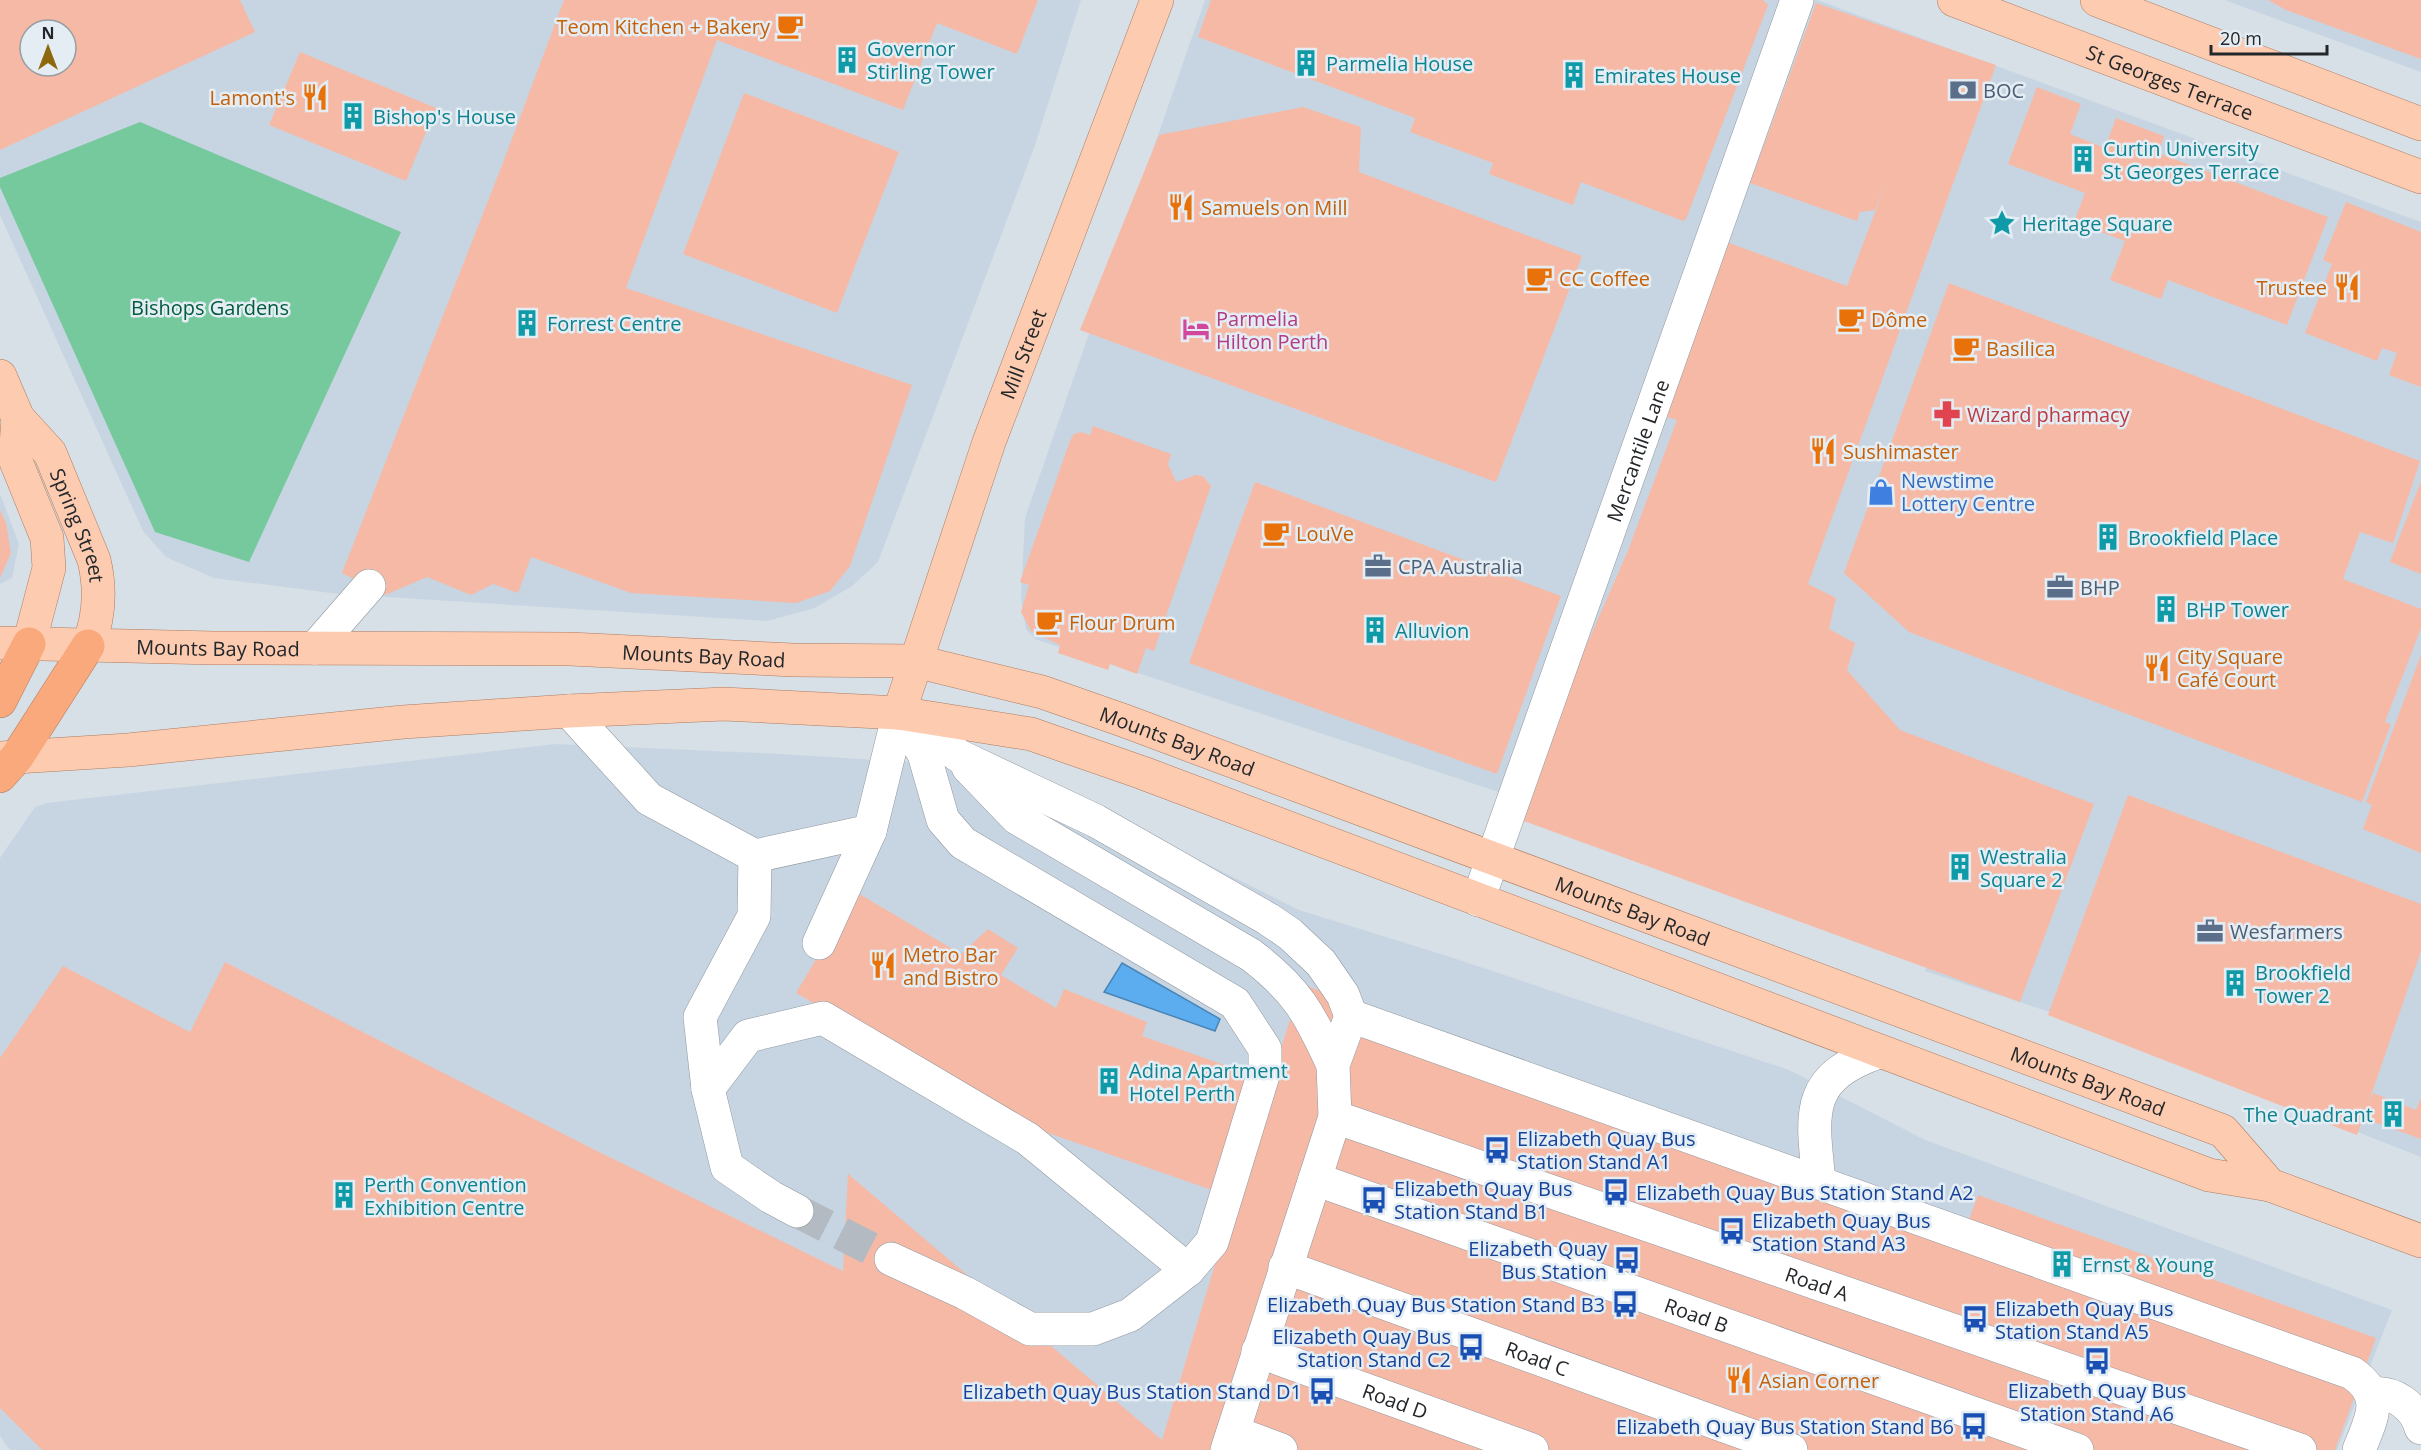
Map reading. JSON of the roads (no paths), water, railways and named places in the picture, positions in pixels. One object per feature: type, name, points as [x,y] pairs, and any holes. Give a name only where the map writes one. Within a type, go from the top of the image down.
[{"type":"highway","points":[[0,700],[14,644]]},
{"type":"highway","points":[[6,763],[88,646]]},
{"type":"main road","name":"Mill Street","points":[[899,713],[989,442],[1157,0]]},
{"type":"main road","name":"St Georges Terrace","points":[[1954,0],[2421,177]]},
{"type":"main road","points":[[2097,0],[2421,124]]},
{"type":"main road","name":"Spring Street","points":[[0,376],[18,418],[50,453],[94,560],[98,575],[98,606],[96,626],[88,646]]},
{"type":"main road","name":"Spring Street","points":[[14,644],[47,579],[48,558],[47,538],[15,459],[18,418]]},
{"type":"main road","name":"Mounts Bay Road","points":[[14,644],[570,649],[793,660],[915,661],[1042,692],[1493,856],[2223,1131],[2270,1185]]},
{"type":"main road","name":"Mounts Bay Road","points":[[6,763],[403,722],[724,704],[899,713],[1031,734],[1143,773],[2209,1175],[2270,1185],[2421,1241]]},
{"type":"lane","name":"Mercantile Lane","points":[[1478,900],[1797,0]]},
{"type":"lane","points":[[315,648],[369,586]]},
{"type":"lane","points":[[569,711],[649,799],[755,856],[870,831]]},
{"type":"lane","points":[[899,713],[959,756],[1096,821],[1268,919],[1290,934],[1321,963],[1343,995],[1351,1016],[1333,1065],[1335,1117],[1230,1441],[1281,1450]]},
{"type":"lane","points":[[819,943],[870,831],[899,713]]},
{"type":"lane","points":[[891,1259],[965,1293],[1030,1329],[1093,1329],[1130,1315],[1188,1270],[1212,1242],[1265,1069],[1265,1049],[1235,1003],[963,843],[943,820],[924,754],[899,713]]},
{"type":"lane","points":[[959,756],[1017,818],[1251,955],[1276,974],[1309,1013],[1333,1065]]},
{"type":"lane","points":[[755,856],[754,916],[700,1017],[708,1089],[727,1167],[771,1197],[797,1211]]},
{"type":"lane","points":[[1351,1016],[2352,1373],[2363,1380],[2374,1402],[2373,1416],[2360,1450]]},
{"type":"lane","points":[[708,1089],[748,1036],[823,1018],[1028,1139],[1188,1270]]},
{"type":"lane","points":[[1819,1181],[1814,1131],[1818,1100],[1825,1086],[1845,1066],[1880,1052]]},
{"type":"lane","name":"Road A","points":[[1335,1117],[2300,1450]]},
{"type":"lane","name":"Road B","points":[[1315,1179],[2077,1450]]},
{"type":"lane","name":"Road C","points":[[1285,1267],[1791,1450]]},
{"type":"lane","name":"Road D","points":[[1258,1351],[1532,1450]]},
{"type":"lane","points":[[2371,1394],[2394,1396],[2419,1419],[2421,1428]]},
{"type":"water","points":[[1122,963],[1220,1019],[1215,1031],[1104,992]]},
{"type":"tunnel","points":[[797,1211],[891,1259]]},
{"type":"place","name":"Teom Kitchen + Bakery","points":[[790,26]]},
{"type":"place","name":"Governor Stirling Tower","points":[[847,60]]},
{"type":"place","name":"Parmelia House","points":[[1306,63]]},
{"type":"place","name":"Emirates House","points":[[1574,75]]},
{"type":"place","name":"BOC","points":[[1963,90]]},
{"type":"place","name":"Lamont's","points":[[315,97]]},
{"type":"place","name":"Bishop's House","points":[[353,116]]},
{"type":"place","name":"Curtin University St Georges Terrace","points":[[2083,159]]},
{"type":"place","name":"Samuels on Mill","points":[[1181,207]]},
{"type":"place","name":"Heritage Square","points":[[2002,223]]},
{"type":"place","name":"CC Coffee","points":[[1539,278]]},
{"type":"place","name":"Trustee","points":[[2347,287]]},
{"type":"place","name":"Dôme","points":[[1851,319]]},
{"type":"place","name":"Forrest Centre","points":[[527,323]]},
{"type":"place","name":"Parmelia Hilton Perth","points":[[1196,329]]},
{"type":"place","name":"Basilica","points":[[1966,348]]},
{"type":"place","name":"Wizard pharmacy","points":[[1947,414]]},
{"type":"place","name":"Sushimaster","points":[[1823,451]]},
{"type":"place","name":"Newstime Lottery Centre","points":[[1881,492]]},
{"type":"place","name":"LouVe","points":[[1276,533]]},
{"type":"place","name":"Brookfield Place","points":[[2108,537]]},
{"type":"place","name":"CPA Australia","points":[[1378,566]]},
{"type":"place","name":"BHP","points":[[2060,587]]},
{"type":"place","name":"BHP Tower","points":[[2166,609]]},
{"type":"place","name":"Flour Drum","points":[[1049,622]]},
{"type":"place","name":"Alluvion","points":[[1375,630]]},
{"type":"place","name":"City Square Café Court","points":[[2157,668]]},
{"type":"place","name":"Westralia Square 2","points":[[1960,867]]},
{"type":"place","name":"Wesfarmers","points":[[2210,931]]},
{"type":"place","name":"Metro Bar and Bistro","points":[[883,965]]},
{"type":"place","name":"Brookfield Tower 2","points":[[2235,983]]},
{"type":"place","name":"Adina Apartment Hotel Perth","points":[[1109,1081]]},
{"type":"place","name":"The Quadrant","points":[[2393,1114]]},
{"type":"place","name":"Elizabeth Quay Bus Station Stand A1","points":[[1497,1150]]},
{"type":"place","name":"Elizabeth Quay Bus Station Stand A2","points":[[1616,1192]]},
{"type":"place","name":"Perth Convention Exhibition Centre","points":[[344,1195]]},
{"type":"place","name":"Elizabeth Quay Bus Station Stand B1","points":[[1374,1200]]},
{"type":"place","name":"Elizabeth Quay Bus Station Stand A3","points":[[1732,1231]]},
{"type":"place","name":"Elizabeth Quay Bus Station","points":[[1627,1260]]},
{"type":"place","name":"Ernst & Young","points":[[2062,1264]]},
{"type":"place","name":"Elizabeth Quay Bus Station Stand B3","points":[[1625,1304]]},
{"type":"place","name":"Elizabeth Quay Bus Station Stand A5","points":[[1975,1319]]},
{"type":"place","name":"Elizabeth Quay Bus Station Stand C2","points":[[1471,1347]]},
{"type":"place","name":"Elizabeth Quay Bus Station Stand A6","points":[[2097,1361]]},
{"type":"place","name":"Asian Corner","points":[[1739,1380]]},
{"type":"place","name":"Elizabeth Quay Bus Station Stand D1","points":[[1322,1391]]},
{"type":"place","name":"Elizabeth Quay Bus Station Stand B6","points":[[1974,1426]]},
{"type":"park label","name":"Bishops Gardens","points":[[210,307]]}]
